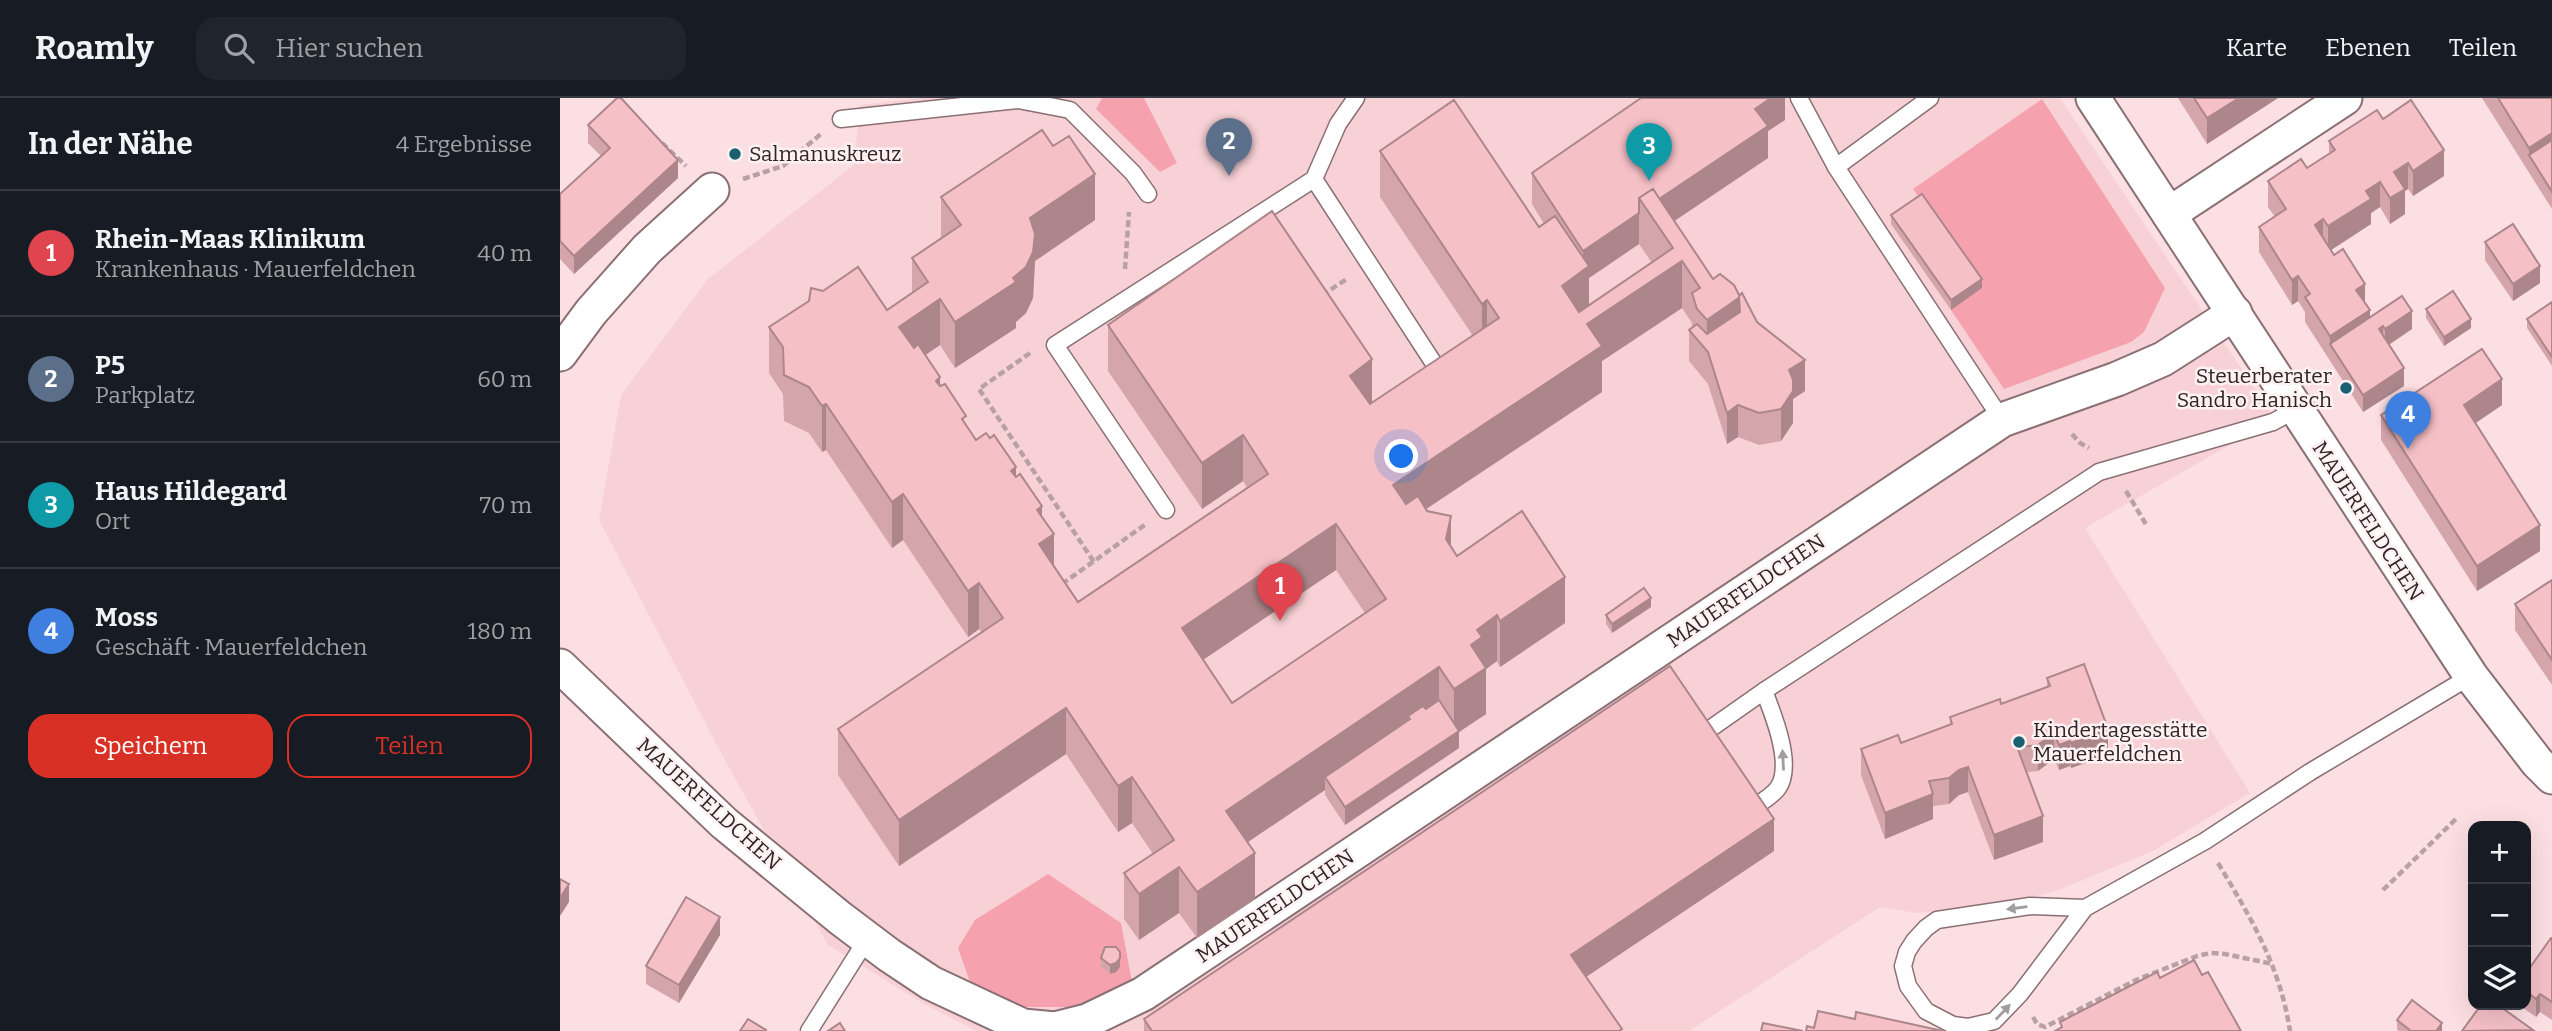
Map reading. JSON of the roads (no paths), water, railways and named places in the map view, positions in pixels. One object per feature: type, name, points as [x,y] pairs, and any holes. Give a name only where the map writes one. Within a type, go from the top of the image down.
[{"type":"street","name":"MAUERFELDCHEN","points":[[2093,98],[2471,676],[2547,763]]},
{"type":"street","points":[[2169,214],[2345,98]]},
{"type":"street","points":[[560,354],[590,312],[647,249],[712,190]]},
{"type":"street","name":"MAUERFELDCHEN","points":[[560,666],[724,823],[867,939],[932,983],[1023,1026],[1055,1028],[1087,1021],[1143,994],[2002,420],[2117,379],[2163,359],[2235,313]]},
{"type":"lane","points":[[1166,510],[1055,345],[1314,179],[1338,124],[1356,98]]},
{"type":"lane","points":[[1798,98],[1836,167],[2002,420]]},
{"type":"lane","points":[[1836,167],[1930,98]]},
{"type":"lane","points":[[841,119],[1018,100],[1070,110],[1133,173],[1148,194]]},
{"type":"lane","points":[[1314,179],[1442,376],[1421,391]]},
{"type":"lane","points":[[1698,738],[1764,691],[2099,472],[2273,422],[2295,410]]},
{"type":"lane","points":[[2085,908],[2030,906],[1937,920],[1914,941],[1903,966],[1908,986],[1926,1011],[1953,1025],[1968,1027],[1994,1021],[2021,994],[2085,908],[2205,841],[2310,772],[2471,676]]},
{"type":"lane","points":[[1747,812],[1778,788],[1783,774],[1782,745],[1764,691]]},
{"type":"lane","points":[[809,1031],[867,939]]},
{"type":"place","name":"Salmanuskreuz","points":[[735,154]]},
{"type":"place","name":"P5","points":[[1229,176]]},
{"type":"place","name":"Haus Hildegard","points":[[1649,181]]},
{"type":"place","name":"Steuerberater Sandro Hanisch","points":[[2346,388]]},
{"type":"place","name":"Moss","points":[[2408,449]]},
{"type":"place","name":"Rhein-Maas Klinikum","points":[[1280,621]]},
{"type":"place","name":"Kindertagesstätte Mauerfeldchen","points":[[2019,742]]}]
